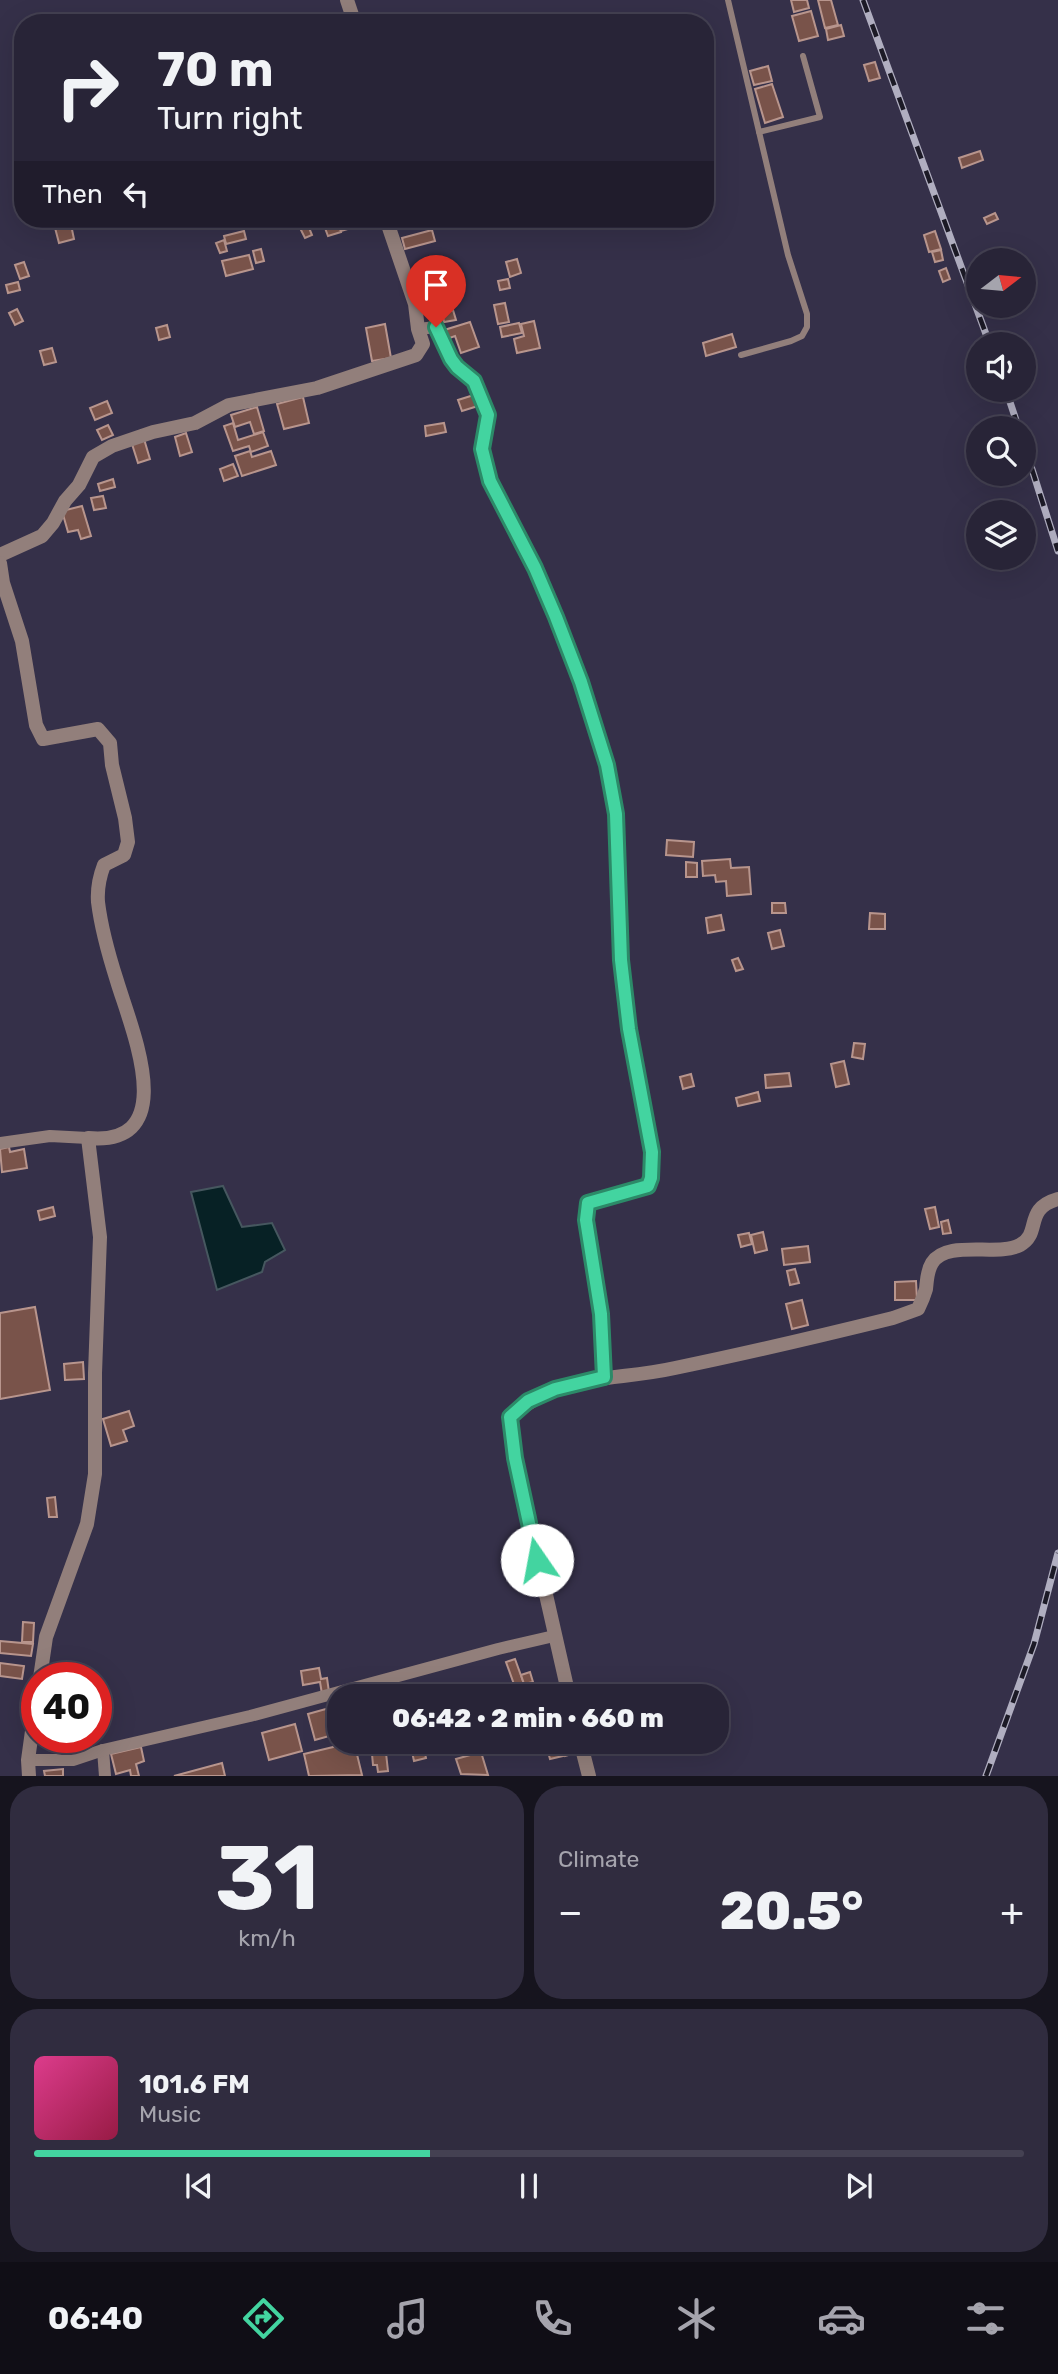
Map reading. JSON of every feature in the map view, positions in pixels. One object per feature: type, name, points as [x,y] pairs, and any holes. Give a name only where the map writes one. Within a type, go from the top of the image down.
[{"type":"street","points":[[0,555],[42,536],[53,523],[65,500],[79,485],[93,457],[112,446],[153,432],[195,423],[229,405],[317,388],[416,355],[423,344],[415,304],[389,228]]},
{"type":"street","points":[[418,329],[436,327],[451,359],[474,381],[488,415],[482,449],[490,481],[535,568],[581,682],[607,765],[616,814],[617,901],[622,974],[629,1029],[652,1152],[648,1186],[588,1203],[586,1220],[601,1314],[604,1377]]},
{"type":"street","points":[[0,563],[5,606],[22,641],[36,725],[43,739],[98,729],[110,743],[128,842],[124,855],[104,865],[98,881],[98,903],[116,980],[130,1018],[142,1066],[144,1099],[136,1122],[126,1133],[103,1140],[50,1136],[0,1143]]},
{"type":"street","points":[[42,1662],[46,1637],[87,1524],[95,1474],[95,1373],[100,1237],[88,1138]]},
{"type":"street","points":[[566,1684],[515,1458],[510,1417],[528,1401],[555,1389],[604,1377],[673,1369],[879,1322],[918,1309],[933,1260],[947,1252],[1017,1247],[1030,1238],[1038,1209],[1047,1202],[1058,1199]]},
{"type":"street","points":[[112,1748],[250,1716],[554,1636]]},
{"type":"street","points":[[29,1776],[30,1753]]},
{"type":"street","points":[[29,1760],[73,1760],[94,1753]]},
{"type":"street","points":[[103,1753],[105,1776]]},
{"type":"street","points":[[583,1754],[589,1776]]},
{"type":"lane","points":[[728,0],[788,255],[807,314],[807,327],[802,336],[741,355]]},
{"type":"lane","points":[[759,132],[820,117],[803,56]]},
{"type":"shaded area","points":[[223,1186],[242,1227],[272,1223],[285,1250],[265,1262],[262,1272],[217,1290],[191,1192]]},
{"type":"building","points":[[791,0],[807,0],[809,8],[794,12]]},
{"type":"building","points":[[818,0],[831,0],[838,25],[825,28]]},
{"type":"building","points":[[811,11],[818,36],[799,41],[792,16]]},
{"type":"building","points":[[841,25],[844,36],[828,40],[826,29]]},
{"type":"building","points":[[875,62],[880,78],[869,81],[864,65]]},
{"type":"building","points":[[768,66],[772,81],[754,85],[750,71]]},
{"type":"building","points":[[772,84],[783,117],[765,123],[755,89]]},
{"type":"building","points":[[980,151],[983,160],[962,168],[959,158]]},
{"type":"building","points":[[995,213],[998,219],[987,224],[984,218]]},
{"type":"building","points":[[55,228],[72,228],[74,239],[59,243]]},
{"type":"building","points":[[300,228],[309,228],[312,235],[305,238]]},
{"type":"building","points":[[325,228],[340,228],[341,232],[328,236]]},
{"type":"building","points":[[432,230],[435,241],[405,249],[402,238]]},
{"type":"building","points":[[244,231],[246,239],[226,244],[224,236]]},
{"type":"building","points":[[935,231],[941,249],[929,252],[924,235]]},
{"type":"building","points":[[224,240],[227,251],[220,253],[216,243]]},
{"type":"building","points":[[261,249],[264,261],[256,263],[253,251]]},
{"type":"building","points":[[941,250],[943,260],[935,262],[932,252]]},
{"type":"building","points":[[249,255],[253,269],[226,276],[222,261]]},
{"type":"building","points":[[517,259],[521,273],[510,277],[506,262]]},
{"type":"building","points":[[24,262],[29,276],[20,279],[15,265]]},
{"type":"building","points":[[946,268],[950,279],[943,282],[939,271]]},
{"type":"building","points":[[508,279],[510,288],[500,290],[498,281]]},
{"type":"building","points":[[18,282],[20,290],[8,293],[6,285]]},
{"type":"building","points":[[505,303],[509,322],[498,324],[494,305]]},
{"type":"building","points":[[17,309],[23,321],[15,325],[9,313]]},
{"type":"building","points":[[453,310],[456,320],[444,322],[442,313]]},
{"type":"building","points":[[534,321],[540,348],[517,353],[514,339],[524,336],[521,324]]},
{"type":"building","points":[[470,322],[479,347],[461,353],[455,336],[444,340],[441,331]]},
{"type":"building","points":[[519,323],[522,333],[502,337],[500,327]]},
{"type":"building","points":[[385,324],[391,358],[372,361],[366,328]]},
{"type":"building","points":[[167,325],[170,337],[159,340],[156,328]]},
{"type":"building","points":[[732,334],[736,347],[706,356],[703,343]]},
{"type":"building","points":[[52,348],[56,362],[44,365],[40,351]]},
{"type":"building","points":[[477,394],[481,405],[462,411],[458,400]]},
{"type":"building","points":[[303,397],[309,423],[284,429],[277,404]]},
{"type":"building","points":[[107,401],[112,413],[95,420],[90,408]]},
{"type":"building","points":[[257,407],[264,431],[254,434],[250,422],[235,427],[231,415]]},
{"type":"building","points":[[233,423],[238,440],[263,432],[268,446],[251,452],[249,446],[233,451],[224,426]]},
{"type":"building","points":[[444,423],[446,432],[426,436],[425,426]]},
{"type":"building","points":[[108,425],[113,435],[102,440],[97,430]]},
{"type":"building","points":[[186,433],[192,452],[180,456],[175,437]]},
{"type":"building","points":[[144,439],[150,459],[138,463],[132,444]]},
{"type":"building","points":[[250,451],[252,457],[271,451],[276,465],[242,476],[235,456]]},
{"type":"building","points":[[233,464],[238,476],[224,481],[220,469]]},
{"type":"building","points":[[113,479],[115,487],[100,491],[98,484]]},
{"type":"building","points":[[103,496],[106,508],[94,510],[91,498]]},
{"type":"building","points":[[82,506],[91,536],[81,539],[78,530],[68,532],[62,511]]},
{"type":"building","points":[[667,840],[694,842],[693,857],[666,855]]},
{"type":"building","points":[[730,859],[731,868],[749,867],[751,894],[727,896],[726,881],[716,882],[715,875],[703,876],[702,861]]},
{"type":"building","points":[[686,862],[697,863],[697,877],[686,877]]},
{"type":"building","points":[[772,903],[785,903],[786,913],[772,913]]},
{"type":"building","points":[[870,913],[885,914],[885,929],[869,929]]},
{"type":"building","points":[[721,915],[724,930],[708,933],[706,918]]},
{"type":"building","points":[[780,930],[784,946],[772,949],[768,933]]},
{"type":"building","points":[[738,958],[743,969],[736,971],[732,960]]},
{"type":"building","points":[[854,1043],[865,1044],[863,1059],[852,1057]]},
{"type":"building","points":[[844,1061],[849,1084],[836,1087],[831,1064]]},
{"type":"building","points":[[789,1073],[791,1086],[766,1088],[765,1075]]},
{"type":"building","points":[[691,1074],[694,1086],[683,1089],[680,1077]]},
{"type":"building","points":[[758,1092],[760,1101],[738,1106],[736,1098]]},
{"type":"building","points":[[9,1147],[10,1152],[24,1149],[27,1168],[2,1172],[0,1149]]},
{"type":"building","points":[[53,1207],[55,1216],[40,1220],[38,1211]]},
{"type":"building","points":[[935,1207],[939,1227],[930,1229],[925,1209]]},
{"type":"building","points":[[948,1220],[951,1233],[943,1234],[941,1222]]},
{"type":"building","points":[[763,1232],[767,1250],[755,1253],[751,1235]]},
{"type":"building","points":[[749,1233],[752,1244],[741,1247],[738,1235]]},
{"type":"building","points":[[808,1246],[810,1262],[784,1265],[782,1249]]},
{"type":"building","points":[[795,1269],[799,1283],[790,1285],[787,1271]]},
{"type":"building","points":[[916,1281],[917,1300],[895,1300],[895,1282]]},
{"type":"building","points":[[802,1300],[808,1325],[792,1329],[786,1304]]},
{"type":"building","points":[[35,1307],[50,1390],[0,1399],[0,1313]]},
{"type":"building","points":[[83,1362],[84,1379],[65,1380],[64,1364]]},
{"type":"building","points":[[129,1411],[134,1426],[123,1430],[127,1441],[111,1446],[103,1419]]},
{"type":"building","points":[[55,1497],[57,1517],[49,1517],[47,1498]]},
{"type":"building","points":[[23,1622],[34,1623],[33,1642],[22,1642]]},
{"type":"building","points":[[0,1641],[33,1644],[31,1656],[0,1653]]},
{"type":"building","points":[[515,1659],[524,1684],[514,1684],[506,1662]]},
{"type":"building","points":[[0,1663],[21,1666],[21,1679],[0,1676]]},
{"type":"building","points":[[319,1668],[321,1679],[327,1678],[327,1693],[322,1694],[320,1682],[303,1685],[301,1671]]},
{"type":"building","points":[[530,1672],[533,1682],[524,1684],[521,1675]]},
{"type":"building","points":[[327,1709],[327,1737],[315,1740],[308,1714]]},
{"type":"building","points":[[295,1724],[302,1751],[269,1760],[262,1733]]},
{"type":"building","points":[[141,1747],[144,1761],[136,1764],[139,1776],[131,1776],[130,1770],[116,1774],[111,1754]]},
{"type":"building","points":[[327,1748],[327,1754],[357,1754],[362,1775],[309,1776],[304,1754]]},
{"type":"building","points":[[372,1754],[386,1754],[388,1771],[378,1772],[377,1765],[373,1765]]},
{"type":"building","points":[[412,1754],[425,1754],[426,1758],[414,1761]]},
{"type":"building","points":[[482,1754],[488,1775],[461,1774],[456,1759]]},
{"type":"building","points":[[549,1754],[562,1754],[563,1756],[550,1759]]},
{"type":"building","points":[[222,1763],[225,1776],[174,1776]]},
{"type":"building","points":[[63,1769],[63,1776],[45,1776],[44,1771]]},
{"type":"railway","points":[[863,0],[985,332]]},
{"type":"railway","points":[[1010,402],[1015,416]]},
{"type":"railway","points":[[1036,482],[1058,551]]},
{"type":"railway","points":[[986,1776],[1034,1644],[1058,1553]]},
{"type":"route","points":[[436,327],[451,359],[474,381],[488,415],[482,449],[490,481],[535,568],[556,617],[581,682],[607,765],[616,814],[617,901],[629,1029],[652,1152],[648,1186],[588,1203],[586,1220],[601,1314],[604,1377],[555,1389],[528,1401],[510,1417],[515,1458],[537,1560]]}]
